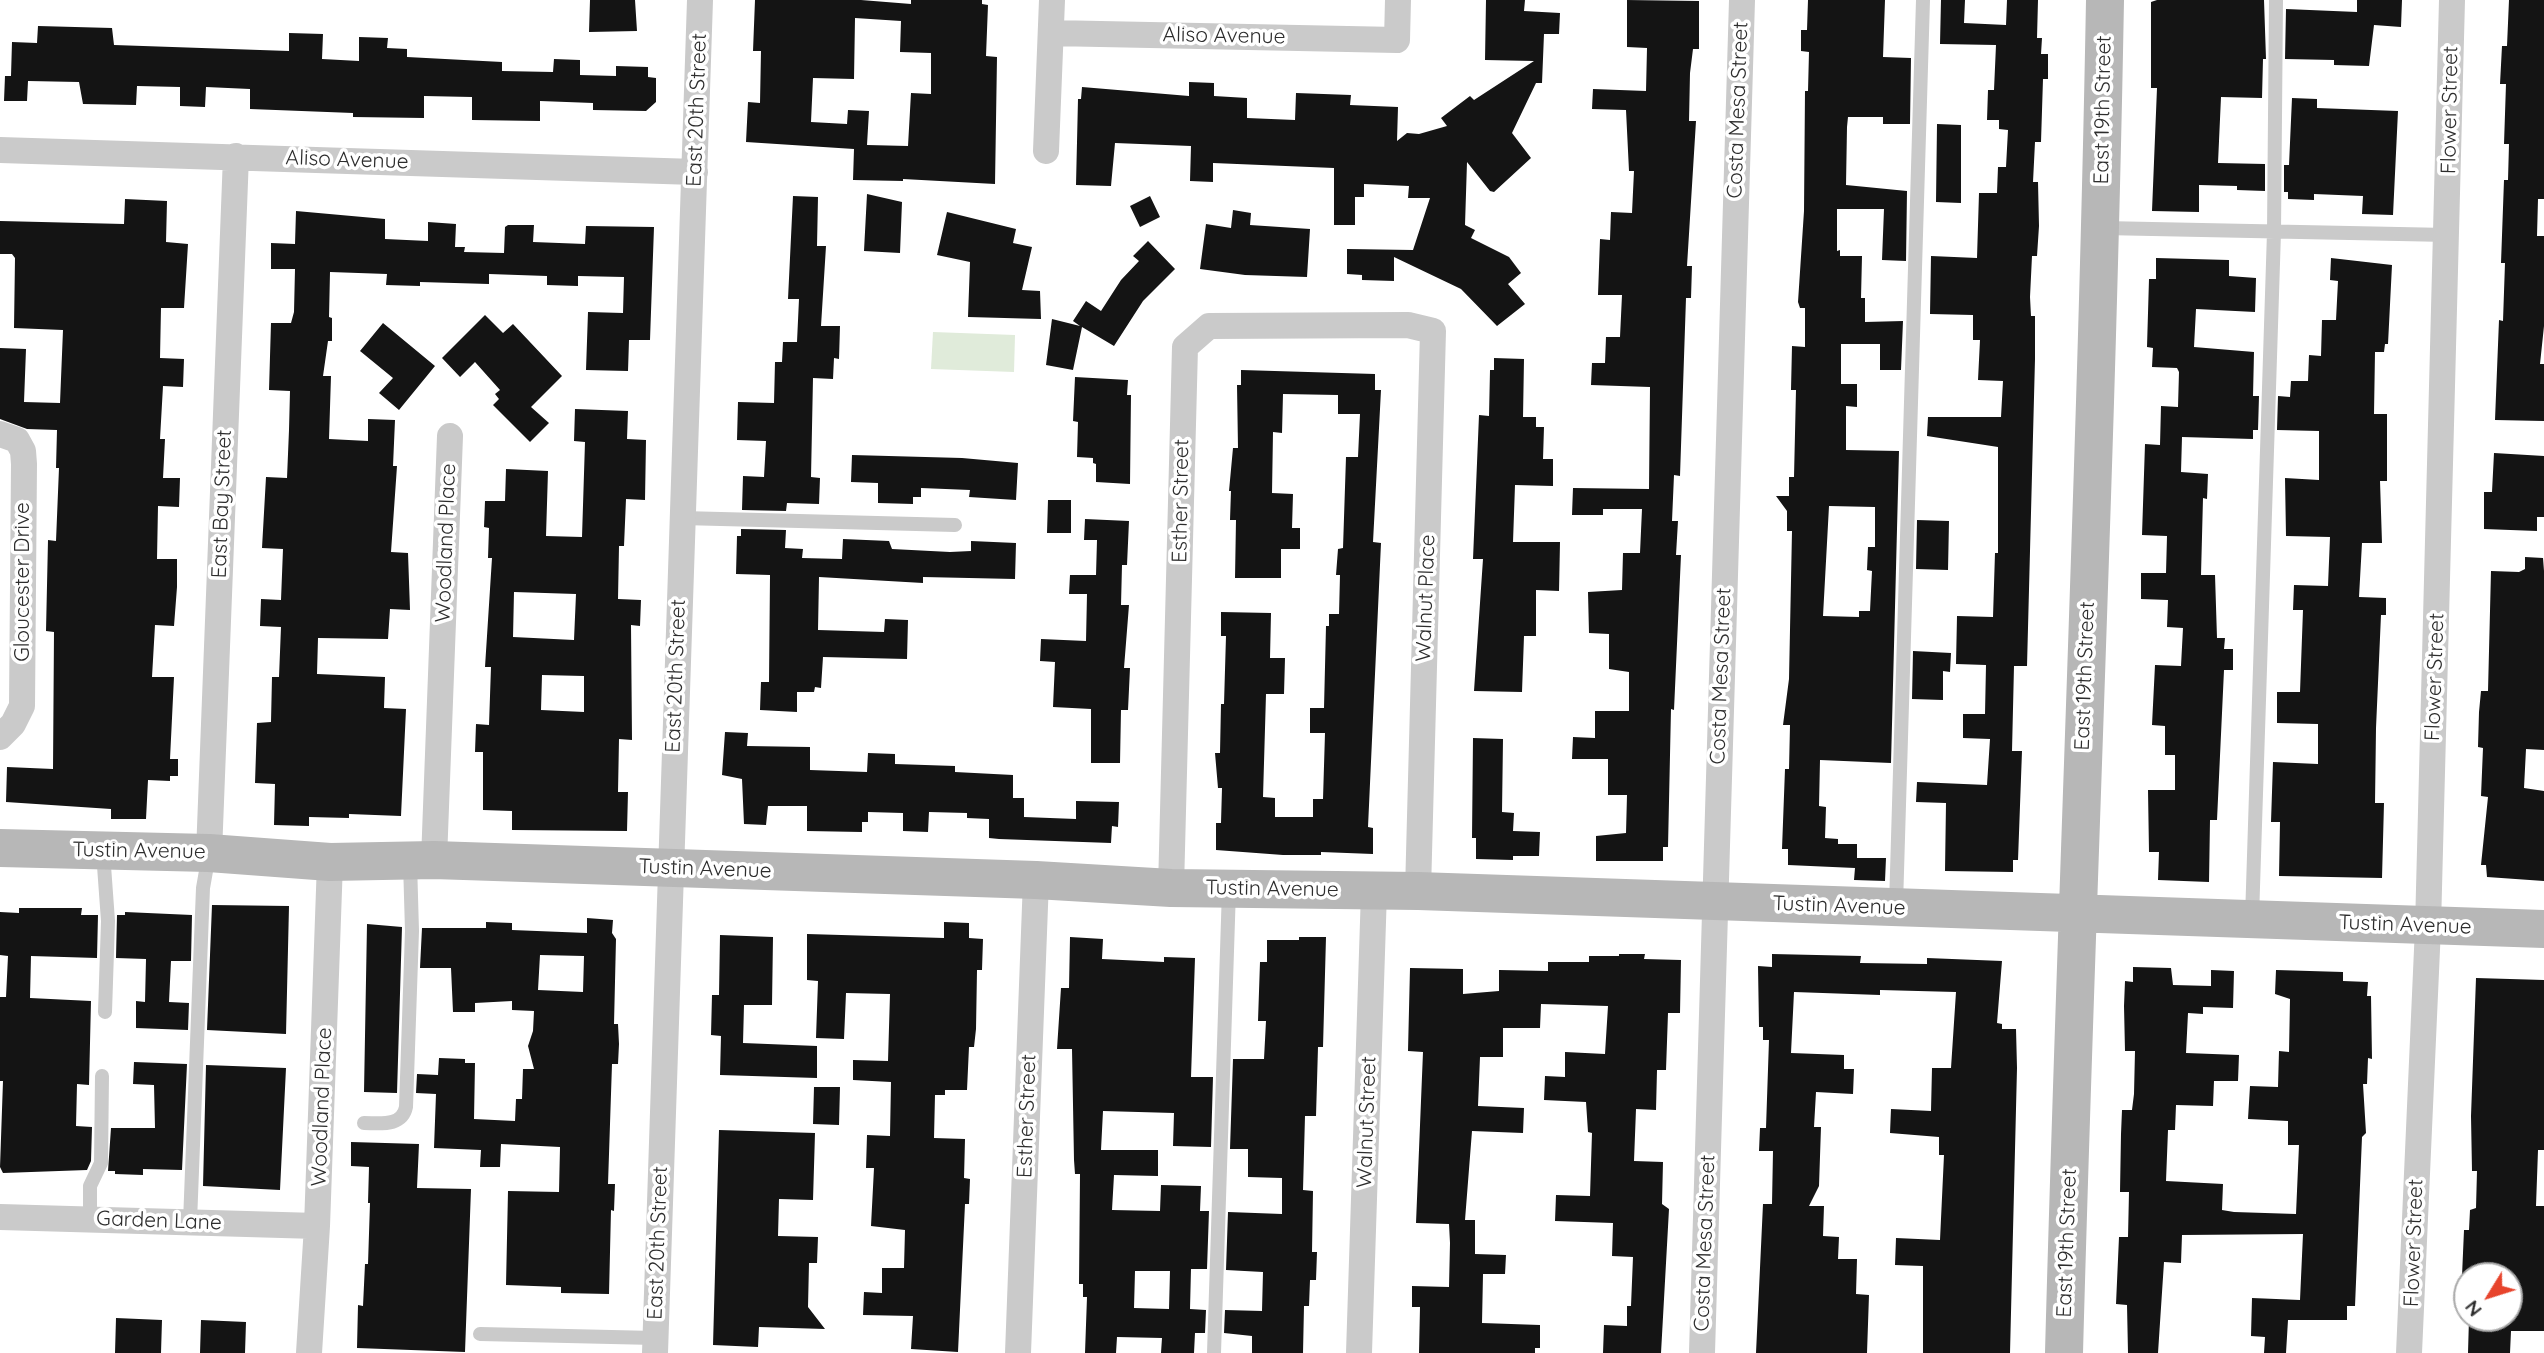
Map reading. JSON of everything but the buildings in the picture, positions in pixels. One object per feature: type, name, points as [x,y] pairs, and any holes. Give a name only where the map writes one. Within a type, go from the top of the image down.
[{"type":"street","name":"East 20th Street","points":[[655,1345],[700,0]]},
{"type":"street","points":[[1046,151],[1052,0]]},
{"type":"street","name":"Aliso Avenue","points":[[1051,33],[1397,40],[1398,0]]},
{"type":"street","name":"Costa Mesa Street","points":[[1702,1353],[1741,0]]},
{"type":"street","name":"East 19th Street","points":[[2064,1353],[2076,914],[2101,228],[2105,0]]},
{"type":"street","name":"Flower Street","points":[[2409,1353],[2428,927],[2452,0]]},
{"type":"street","name":"Aliso Avenue","points":[[0,150],[695,172]]},
{"type":"street","name":"East Bay Street","points":[[209,853],[236,156]]},
{"type":"street","name":"Esther Street","points":[[1171,888],[1185,346],[1209,326],[1408,325]]},
{"type":"street","name":"Walnut Place","points":[[1408,325],[1433,331],[1418,891]]},
{"type":"street","name":"Gloucester Drive","points":[[0,434],[17,440],[23,451],[24,464],[22,706],[13,724],[0,737]]},
{"type":"street","name":"Woodland Place","points":[[422,860],[450,436]]},
{"type":"street","name":"Tustin Avenue","points":[[0,848],[209,853],[330,862],[422,860],[1036,880],[1171,888],[1418,891],[2544,929]]},
{"type":"street","name":"Woodland Place","points":[[309,1353],[317,1226],[330,862]]},
{"type":"street","name":"Esther Street","points":[[1018,1353],[1036,880]]},
{"type":"street","name":"Walnut Street","points":[[1359,1353],[1374,891]]},
{"type":"street","name":"Garden Lane","points":[[0,1217],[317,1226]]},
{"type":"lane","points":[[1896,908],[1923,0]]},
{"type":"lane","points":[[2252,919],[2274,232],[2276,0]]},
{"type":"lane","points":[[2101,228],[2448,235]]},
{"type":"lane","points":[[682,518],[955,525]]},
{"type":"lane","points":[[103,850],[108,921],[104,1012]]},
{"type":"lane","points":[[190,1222],[203,888],[209,853]]},
{"type":"lane","points":[[364,1123],[400,1119],[406,1107],[412,931],[422,860]]},
{"type":"lane","points":[[1214,1353],[1229,889]]},
{"type":"lane","points":[[90,1219],[90,1186],[101,1163],[102,1076]]},
{"type":"lane","points":[[480,1334],[655,1345]]},
{"type":"green space","points":[[933,332],[1015,335],[1014,372],[931,369]]}]
